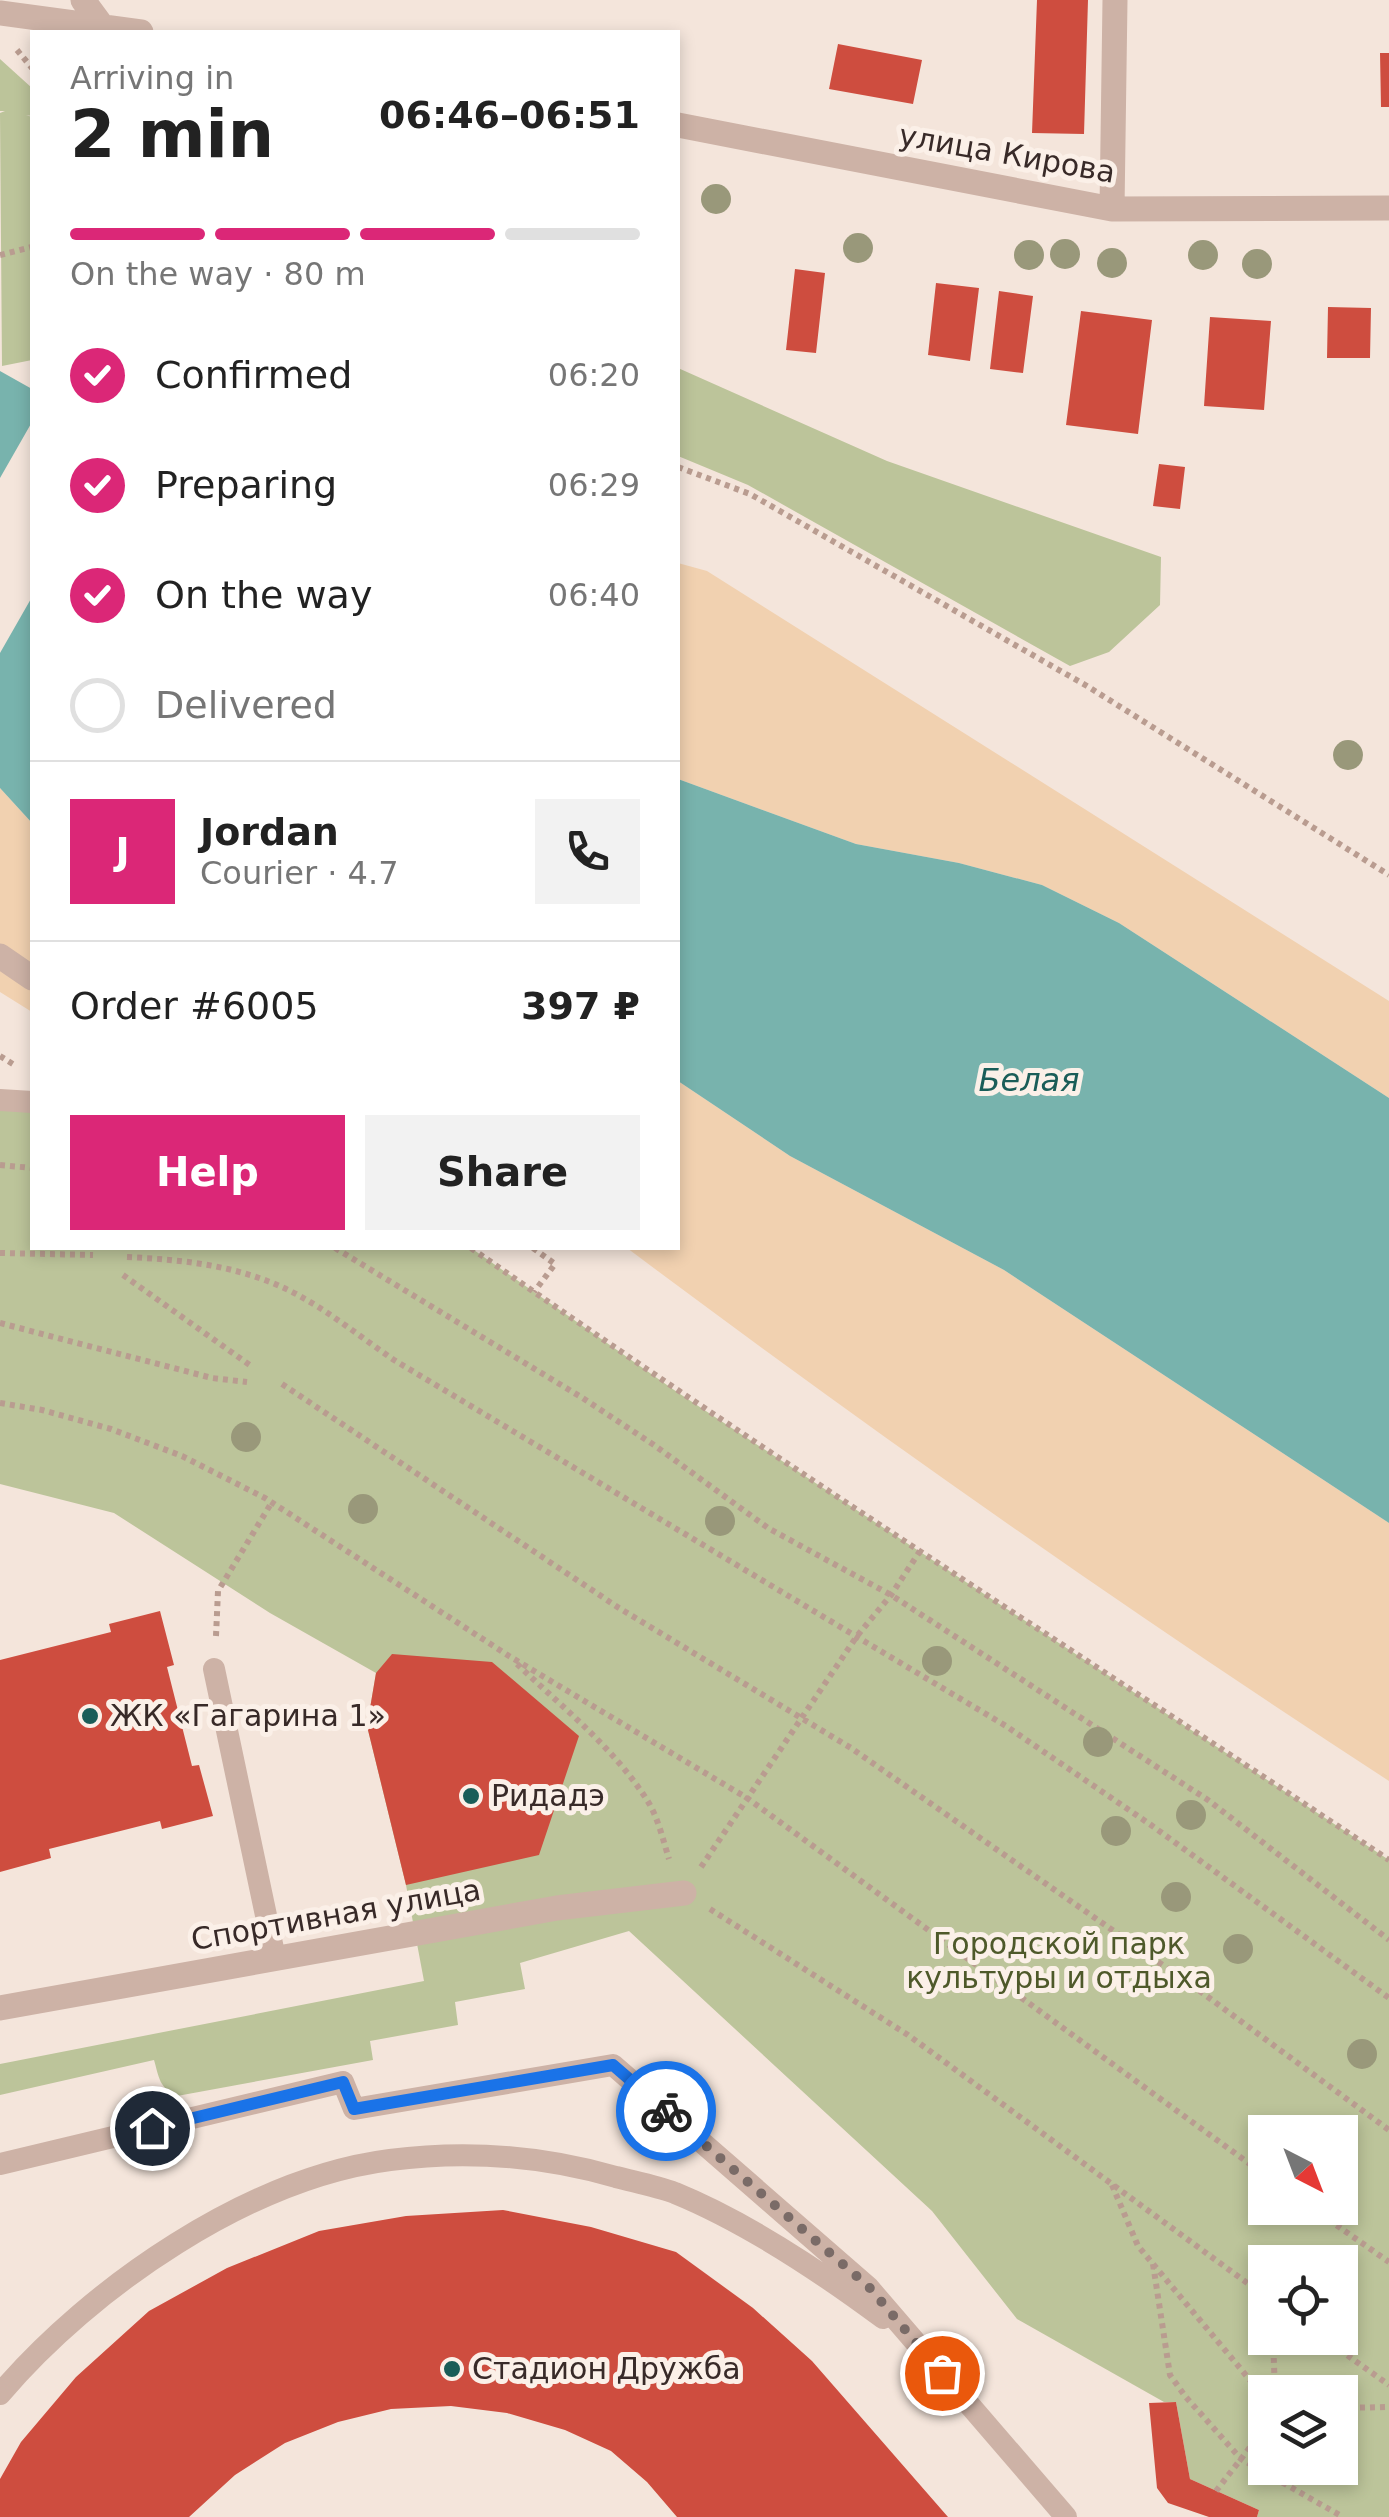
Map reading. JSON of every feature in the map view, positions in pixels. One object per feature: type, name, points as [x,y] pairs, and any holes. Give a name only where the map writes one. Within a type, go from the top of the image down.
[{"type":"street","points":[[83,0],[102,26]]},
{"type":"street","points":[[1112,209],[1114,0]]},
{"type":"street","points":[[0,12],[127,30]]},
{"type":"street","name":"улица Кирова","points":[[680,125],[1112,209],[1389,208]]},
{"type":"street","points":[[0,956],[30,977]]},
{"type":"street","name":"Спортивная улица","points":[[0,2008],[557,1908],[691,1897]]},
{"type":"lane","points":[[0,1100],[30,1102]]},
{"type":"lane","points":[[214,1669],[274,1958]]},
{"type":"lane","points":[[0,2164],[343,2082],[354,2109],[613,2065],[868,2286],[1066,2517]]},
{"type":"lane","points":[[0,2394],[34,2353],[117,2284],[208,2224],[308,2180],[388,2160],[468,2154],[567,2163],[674,2193],[829,2278],[918,2344]]},
{"type":"path","points":[[0,255],[30,248]]},
{"type":"path","points":[[680,467],[750,494],[1087,686],[1389,876]]},
{"type":"path","points":[[0,1166],[30,1168]]},
{"type":"path","points":[[339,1250],[581,1396],[768,1528],[891,1595],[1208,1800],[1389,1940]]},
{"type":"path","points":[[474,1250],[693,1402],[1389,1860]]},
{"type":"path","points":[[534,1292],[555,1264],[536,1250]]},
{"type":"path","points":[[0,1254],[92,1256]]},
{"type":"path","points":[[126,1257],[187,1260],[231,1268],[298,1294],[410,1369],[1006,1726],[1119,1802],[1389,1998]]},
{"type":"path","points":[[124,1275],[252,1366]]},
{"type":"path","points":[[0,1322],[212,1378],[247,1382]]},
{"type":"path","points":[[282,1384],[619,1608],[851,1748],[1389,2130]]},
{"type":"path","points":[[0,1403],[111,1429],[182,1456],[272,1502],[509,1656],[748,1798],[1248,2162]]},
{"type":"path","points":[[214,1669],[218,1591],[272,1502]]},
{"type":"path","points":[[691,1897],[748,1798],[857,1636],[920,1551]]},
{"type":"path","points":[[509,1656],[596,1737],[649,1803],[691,1897],[908,2035],[1248,2284]]},
{"type":"path","points":[[1112,2184],[1138,2246],[1248,2378]]},
{"type":"path","points":[[1336,2225],[1389,2262]]},
{"type":"path","points":[[1153,2264],[1170,2375],[1241,2460],[1344,2517]]},
{"type":"path","points":[[1346,2355],[1389,2385]]},
{"type":"path","points":[[1358,2408],[1389,2407]]},
{"type":"path","points":[[1216,2490],[1248,2451]]},
{"type":"green space","points":[[0,59],[30,86],[30,116],[26,115],[30,116],[30,360],[2,366],[0,113],[5,111],[0,111]]},
{"type":"green space","points":[[680,369],[887,461],[1161,557],[1160,605],[1109,652],[1070,666],[748,485],[680,457]]},
{"type":"green space","name":"Городской парк культуры и отдыха","points":[[0,1100],[30,1102],[30,1250],[474,1250],[677,1392],[1389,1860],[1389,2517],[1257,2517],[1259,2510],[1190,2479],[1176,2402],[1164,2402],[1017,2319],[932,2211],[629,1931],[520,1963],[525,1989],[455,2002],[458,2025],[370,2041],[373,2060],[177,2096],[163,2086],[154,2060],[0,2095],[0,2064],[424,1981],[406,1885],[367,1726],[376,1673],[270,1613],[114,1513],[0,1484]]},
{"type":"sand","points":[[680,564],[707,571],[1389,1001],[1389,1098],[1119,923],[1042,885],[959,863],[856,844],[680,780]]},
{"type":"sand","points":[[0,788],[30,821],[30,1011],[0,992]]},
{"type":"sand","points":[[680,1082],[790,1156],[1004,1270],[1389,1523],[1389,1781],[1195,1653],[814,1386],[630,1250],[680,1250]]},
{"type":"water","points":[[0,371],[30,388],[30,426],[0,478]]},
{"type":"water","points":[[30,600],[30,821],[0,788],[0,653]]},
{"type":"water","name":"Белая","points":[[680,780],[856,844],[959,863],[1042,885],[1119,923],[1389,1098],[1389,1523],[1004,1270],[790,1156],[680,1082]]},
{"type":"building","points":[[1037,0],[1088,0],[1084,134],[1032,133]]},
{"type":"building","points":[[838,44],[922,60],[913,104],[829,89]]},
{"type":"building","points":[[1380,53],[1389,53],[1389,107],[1381,107]]},
{"type":"building","points":[[795,269],[825,273],[816,353],[786,350]]},
{"type":"building","points":[[936,283],[979,288],[970,361],[928,355]]},
{"type":"building","points":[[999,291],[1033,296],[1023,373],[990,369]]},
{"type":"building","points":[[1328,307],[1371,308],[1370,358],[1327,358]]},
{"type":"building","points":[[1081,311],[1152,320],[1138,434],[1066,425]]},
{"type":"building","points":[[1210,317],[1271,321],[1264,410],[1204,406]]},
{"type":"building","points":[[1159,464],[1185,467],[1180,509],[1153,506]]},
{"type":"building","name":"ЖК «Гагарина 1»","points":[[160,1611],[174,1665],[167,1667],[192,1766],[199,1765],[213,1816],[162,1829],[160,1821],[49,1849],[51,1858],[0,1872],[0,1660],[111,1632],[109,1624]]},
{"type":"building","name":"Ридадэ","points":[[392,1654],[492,1662],[579,1736],[539,1855],[406,1885],[367,1726],[376,1673]]},
{"type":"building","name":"Стадион Дружба","points":[[503,2210],[591,2227],[676,2252],[753,2308],[812,2361],[948,2517],[677,2517],[647,2482],[611,2451],[565,2430],[507,2413],[451,2406],[391,2409],[338,2422],[285,2443],[235,2475],[189,2517],[0,2517],[0,2479],[21,2442],[76,2377],[149,2311],[227,2268],[319,2231],[406,2216]]},
{"type":"building","points":[[1176,2402],[1190,2479],[1259,2510],[1257,2517],[1209,2517],[1168,2503],[1157,2488],[1149,2403]]},
{"type":"way so far","points":[[666,2111],[868,2286],[942,2373]]},
{"type":"place","name":"ЖК «Гагарина 1»","points":[[90,1716]]},
{"type":"place","name":"Ридадэ","points":[[471,1796]]},
{"type":"place","name":"Стадион Дружба","points":[[452,2369]]},
{"type":"route","points":[[152,2128],[343,2082],[354,2109],[613,2065],[666,2111]]}]
